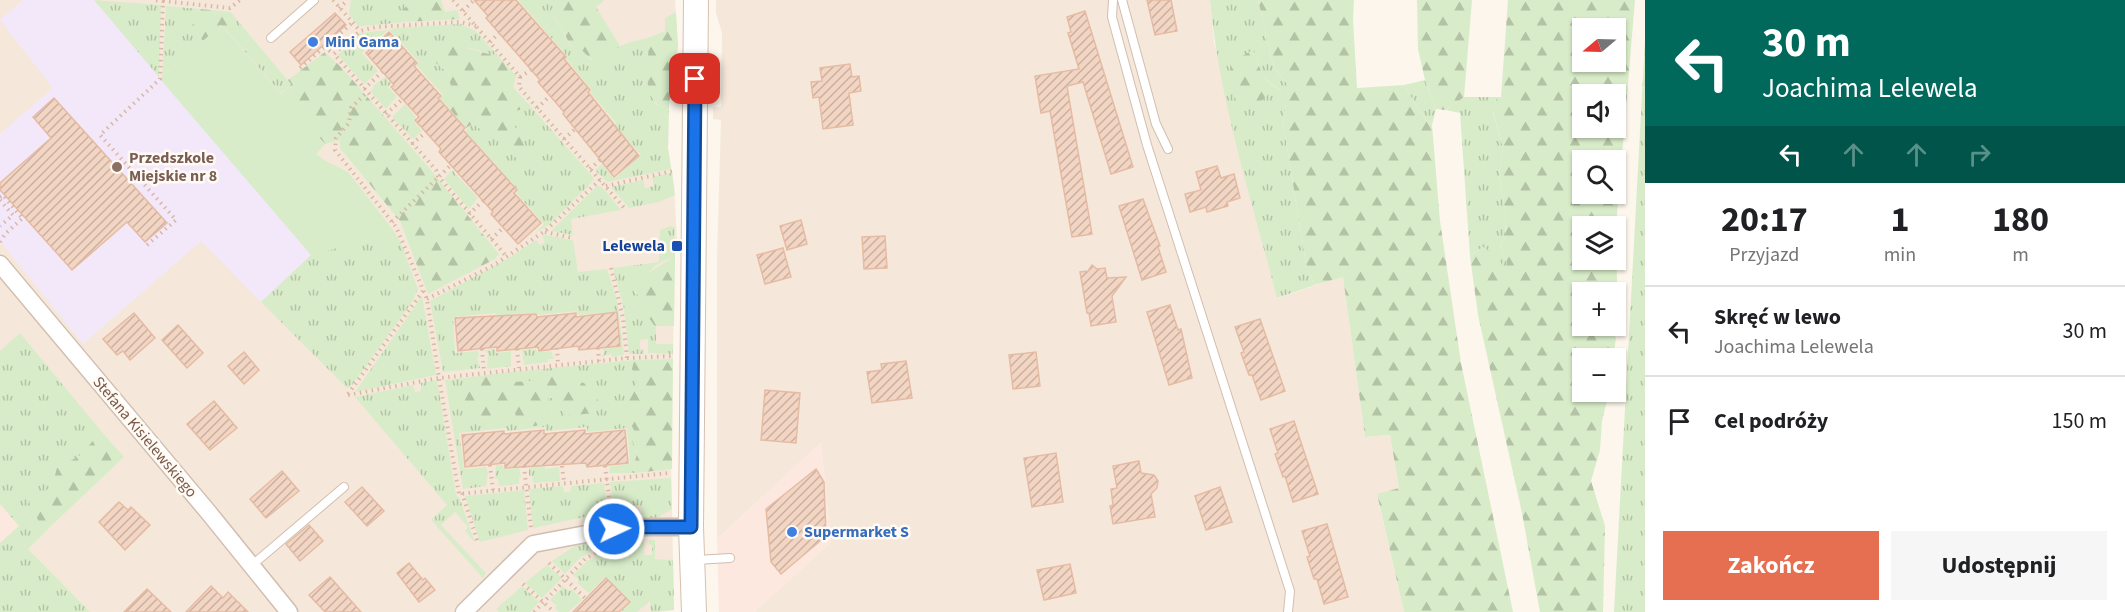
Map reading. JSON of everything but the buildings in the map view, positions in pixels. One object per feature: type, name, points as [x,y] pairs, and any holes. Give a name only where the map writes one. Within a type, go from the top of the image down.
[{"type":"street","points":[[694,612],[691,527],[696,0]]},
{"type":"street","name":"Stefana Kisielewskiego","points":[[0,264],[289,612]]},
{"type":"street","points":[[464,612],[533,544],[623,527],[691,527]]},
{"type":"lane","points":[[271,38],[314,0]]},
{"type":"lane","points":[[1113,0],[1112,17],[1147,145],[1290,591],[1288,612]]},
{"type":"lane","points":[[1122,0],[1156,124],[1168,149]]},
{"type":"lane","points":[[251,566],[344,487]]},
{"type":"lane","points":[[692,560],[729,558]]},
{"type":"path","points":[[152,0],[230,8],[240,0]]},
{"type":"path","points":[[333,0],[360,31]]},
{"type":"path","points":[[339,8],[348,0]]},
{"type":"path","points":[[453,0],[520,77],[519,87],[624,209]]},
{"type":"path","points":[[463,11],[474,0]]},
{"type":"path","points":[[147,245],[176,220],[100,135],[160,79],[163,1]]},
{"type":"path","points":[[334,54],[360,31],[376,27],[460,22],[476,26]]},
{"type":"path","points":[[300,68],[352,23]]},
{"type":"path","points":[[490,42],[499,33]]},
{"type":"path","points":[[324,47],[334,54],[436,170],[438,176],[506,256]]},
{"type":"path","points":[[520,77],[531,70]]},
{"type":"path","points":[[382,72],[351,108],[349,123],[336,138],[335,150],[392,222],[427,299],[459,494],[564,482],[676,473]]},
{"type":"path","points":[[537,108],[550,96]]},
{"type":"path","points":[[386,114],[403,99]]},
{"type":"path","points":[[564,139],[575,129]]},
{"type":"path","points":[[412,144],[426,132]]},
{"type":"path","points":[[590,169],[600,160]]},
{"type":"path","points":[[392,222],[451,165]]},
{"type":"path","points":[[606,186],[675,171]]},
{"type":"path","points":[[427,299],[494,265],[545,231],[600,180]]},
{"type":"path","points":[[0,242],[23,217],[3,195],[0,199],[13,214],[0,228],[4,237]]},
{"type":"path","points":[[469,214],[483,201]]},
{"type":"path","points":[[491,239],[503,228]]},
{"type":"path","points":[[545,231],[573,238]]},
{"type":"path","points":[[611,268],[623,318],[627,358]]},
{"type":"path","points":[[423,290],[348,395],[484,372],[627,358],[678,356]]},
{"type":"path","points":[[557,348],[558,365]]},
{"type":"path","points":[[598,348],[599,361]]},
{"type":"path","points":[[482,349],[484,372]]},
{"type":"path","points":[[517,349],[519,368]]},
{"type":"path","points":[[490,465],[493,490]]},
{"type":"path","points":[[524,466],[533,544]]},
{"type":"path","points":[[562,466],[564,482]]},
{"type":"path","points":[[605,466],[614,529]]},
{"type":"path","points":[[462,493],[478,543]]},
{"type":"path","points":[[534,612],[585,559],[604,548]]},
{"type":"path","points":[[549,563],[586,599]]},
{"type":"path","points":[[523,584],[554,612]]},
{"type":"shaded area","points":[[0,0],[675,0],[678,46],[669,105],[668,148],[674,185],[677,241],[673,241],[673,252],[675,252],[671,462],[674,610],[660,612],[0,612]]},
{"type":"shaded area","name":"Przedszkole Miejskie nr 8","points":[[23,0],[94,0],[311,255],[261,302],[201,241],[83,344],[0,241],[0,134],[53,88],[0,20]]},
{"type":"shaded area","points":[[716,0],[1210,0],[1214,42],[1278,298],[1343,276],[1365,437],[1390,435],[1399,488],[1377,495],[1404,612],[754,612],[831,542],[821,443],[717,539],[717,259],[721,120],[713,119],[713,107],[721,107],[722,33],[716,13]]},
{"type":"shaded area","points":[[821,443],[831,542],[754,612],[719,612],[717,539]]},
{"type":"shaded area","points":[[0,504],[19,526],[0,543]]},
{"type":"green space","points":[[94,0],[161,5],[159,77]]},
{"type":"green space","points":[[351,0],[420,0],[402,9],[407,22],[358,26],[349,14]]},
{"type":"green space","points":[[420,0],[441,0],[445,12],[457,10],[460,19],[407,22],[402,9]]},
{"type":"green space","points":[[518,0],[554,0],[556,3],[551,10],[570,46],[583,49],[590,60],[603,60],[617,48],[648,38],[650,50],[647,75],[655,104],[663,107],[669,104],[668,148],[671,169],[607,182],[595,170],[602,164],[614,179],[641,155],[614,125],[616,123],[590,92],[592,90],[566,59],[567,56]]},
{"type":"green space","points":[[554,0],[604,0],[596,7],[620,46],[598,63],[571,46],[551,10],[556,3]]},
{"type":"green space","points":[[1210,0],[1258,0],[1274,68],[1289,86],[1287,94],[1268,81],[1253,51],[1231,63],[1286,104],[1283,123],[1307,269],[1315,285],[1277,298],[1229,113],[1214,38]]},
{"type":"green space","points":[[1258,0],[1354,0],[1357,88],[1404,85],[1420,112],[1432,125],[1440,221],[1461,363],[1513,612],[1404,612],[1377,494],[1399,488],[1390,435],[1365,437],[1343,277],[1315,285],[1307,269],[1283,123],[1286,104],[1270,93],[1259,103],[1236,100],[1229,80],[1231,62],[1253,50],[1264,77],[1287,93],[1289,86],[1274,68]]},
{"type":"green space","points":[[1417,0],[1472,0],[1464,97],[1446,110],[1436,109],[1425,80],[1418,49]]},
{"type":"green space","points":[[1508,0],[1635,0],[1626,108],[1626,84],[1572,84],[1572,138],[1623,138],[1622,150],[1572,150],[1572,204],[1618,204],[1617,216],[1572,216],[1572,270],[1617,270],[1617,282],[1572,282],[1572,336],[1615,336],[1616,338],[1614,348],[1572,348],[1572,402],[1607,402],[1602,421],[1600,450],[1591,481],[1605,526],[1603,612],[1540,612],[1522,513],[1478,315],[1470,256],[1483,247],[1498,256],[1505,271],[1507,261],[1500,246],[1505,237],[1506,216],[1499,175],[1503,148],[1493,111],[1497,97],[1501,97]]},
{"type":"green space","points":[[166,6],[200,9],[192,26],[203,41],[162,77]]},
{"type":"green space","points":[[200,9],[231,12],[237,20],[226,30],[221,25],[203,41],[192,26]]},
{"type":"green space","points":[[676,12],[678,46],[669,104],[663,107],[655,102],[648,86],[648,38],[665,31],[665,18]]},
{"type":"green space","points":[[237,20],[291,84],[281,93],[226,30]]},
{"type":"green space","points":[[460,24],[476,31],[497,55],[467,48],[435,62],[448,73],[451,87],[442,94],[416,65],[419,62],[389,30]]},
{"type":"green space","points":[[221,25],[325,144],[316,154],[348,172],[400,241],[380,253],[374,242],[365,240],[311,255],[160,79]]},
{"type":"green space","points":[[388,30],[362,53],[378,71],[364,84],[338,55],[360,33]]},
{"type":"green space","points":[[460,34],[465,48],[497,55],[516,76],[513,87],[524,99],[520,110],[507,109],[503,117],[523,139],[525,157],[518,159],[500,147],[497,138],[473,124],[466,128],[440,98],[451,87],[448,73],[435,62],[434,53],[448,37]]},
{"type":"green space","points":[[1645,39],[1645,612],[1614,612]]},
{"type":"green space","points":[[325,52],[343,69],[431,170],[499,254],[495,259],[428,294],[400,221],[340,148],[340,140],[325,144],[281,94],[291,84],[288,80]]},
{"type":"green space","points":[[385,77],[391,84],[388,87],[397,96],[386,109],[370,91]]},
{"type":"green space","points":[[1425,80],[1436,109],[1432,125],[1420,112],[1404,85]]},
{"type":"green space","points":[[1464,97],[1497,97],[1493,112],[1503,148],[1499,175],[1506,216],[1505,237],[1500,246],[1507,261],[1505,272],[1483,247],[1470,256],[1460,113],[1446,110]]},
{"type":"green space","points":[[524,99],[594,180],[550,224],[534,234],[544,224],[516,193],[518,190],[465,131],[473,124],[525,157],[523,139],[513,125],[503,117],[507,109],[520,110]]},
{"type":"green space","points":[[405,104],[416,117],[413,120],[422,131],[413,139],[392,117]]},
{"type":"green space","points":[[452,170],[478,198],[469,209],[444,179]]},
{"type":"green space","points":[[672,173],[675,195],[659,202],[629,208],[611,187],[643,180],[645,188],[654,186],[652,177]]},
{"type":"green space","points":[[597,186],[602,187],[621,210],[571,219],[573,235],[551,231]]},
{"type":"green space","points":[[670,226],[675,227],[673,252],[675,252],[675,258],[656,266],[646,275],[634,292],[650,307],[649,318],[656,328],[656,344],[673,344],[673,354],[648,353],[648,339],[640,340],[640,349],[644,349],[644,354],[629,354],[624,309],[613,268],[659,262],[660,230]]},
{"type":"green space","points":[[542,236],[573,240],[578,272],[607,269],[617,300],[624,355],[612,357],[611,354],[602,358],[603,349],[621,347],[617,312],[578,315],[577,311],[496,316],[496,313],[453,317],[455,353],[478,351],[480,368],[443,372],[430,301],[507,259],[536,240],[540,245],[545,242]]},
{"type":"green space","points":[[365,240],[374,242],[380,253],[400,241],[418,289],[412,302],[352,385],[347,388],[261,302],[311,255]]},
{"type":"green space","points":[[675,258],[674,326],[656,326],[656,328],[649,318],[650,307],[633,289],[645,275]]},
{"type":"green space","points":[[422,296],[436,375],[355,392]]},
{"type":"green space","points":[[20,333],[101,431],[81,455],[57,468],[53,482],[44,494],[34,496],[46,527],[51,526],[28,549],[90,612],[0,612],[0,543],[19,526],[0,504],[0,351]]},
{"type":"green space","points":[[495,349],[496,353],[511,351],[511,366],[487,369],[488,353],[485,350]]},
{"type":"green space","points":[[536,349],[537,352],[551,351],[554,359],[524,365],[522,350]]},
{"type":"green space","points":[[673,359],[672,469],[635,473],[634,464],[637,454],[633,441],[637,436],[626,415],[624,400],[633,392],[637,381],[632,369],[634,360]]},
{"type":"green space","points":[[634,360],[632,369],[638,381],[632,409],[637,436],[633,441],[637,454],[634,464],[635,473],[609,473],[610,466],[630,464],[627,428],[587,432],[587,427],[546,431],[545,427],[507,431],[506,428],[459,433],[464,469],[486,467],[488,474],[486,486],[463,489],[445,380],[464,378],[471,387],[470,415],[504,419],[548,397],[559,400],[573,382],[575,371],[555,374],[536,381],[505,382],[501,379],[501,373]]},
{"type":"green space","points":[[575,371],[573,381],[584,383],[602,405],[594,413],[565,416],[559,400],[548,397],[547,418],[536,426],[519,426],[515,413],[504,419],[470,415],[464,402],[471,387],[464,378],[501,373],[501,379],[505,382],[536,381],[555,374]]},
{"type":"green space","points":[[437,380],[456,495],[460,499],[475,543],[465,531],[468,527],[455,512],[441,525],[486,573],[483,578],[431,520],[447,505],[355,397],[413,385],[415,392],[421,391],[421,383]]},
{"type":"green space","points":[[101,431],[124,457],[51,526],[46,527],[39,522],[29,502],[34,496],[44,494],[53,482],[57,468],[81,455]]},
{"type":"green space","points":[[496,465],[503,465],[504,469],[519,468],[521,477],[519,477],[519,484],[499,486],[498,479],[495,479]]},
{"type":"green space","points":[[544,465],[545,469],[559,467],[560,481],[533,483],[532,476],[529,476],[529,467]]},
{"type":"green space","points":[[671,478],[672,509],[653,520],[644,521],[640,505],[613,511],[610,482]]},
{"type":"green space","points":[[604,483],[608,512],[533,528],[529,489],[563,486],[564,492],[570,492],[571,486]]},
{"type":"green space","points":[[524,490],[528,530],[480,542],[465,496]]},
{"type":"green space","points":[[619,535],[580,558],[565,574],[552,561],[582,541]]},
{"type":"green space","points":[[625,540],[644,540],[644,555],[652,555],[652,545],[649,544],[649,540],[655,540],[655,559],[673,560],[674,610],[651,612],[650,601],[637,612],[621,612],[631,601],[605,577],[589,593],[577,583],[579,580],[573,575],[587,561]]},
{"type":"green space","points":[[547,565],[562,578],[542,598],[525,583]]},
{"type":"green space","points":[[522,586],[539,602],[530,612],[499,612],[496,609]]},
{"type":"green space","points":[[563,586],[569,591],[572,589],[582,600],[568,612],[559,612],[555,608],[557,606],[550,600]]},
{"type":"place","name":"Mini Gama","points":[[313,42]]},
{"type":"place","name":"Przedszkole Miejskie nr 8","points":[[117,167]]},
{"type":"place","name":"Lelewela","points":[[677,246]]},
{"type":"place","name":"Supermarket S","points":[[792,532]]},
{"type":"route","points":[[614,529],[691,527],[695,79]]}]
